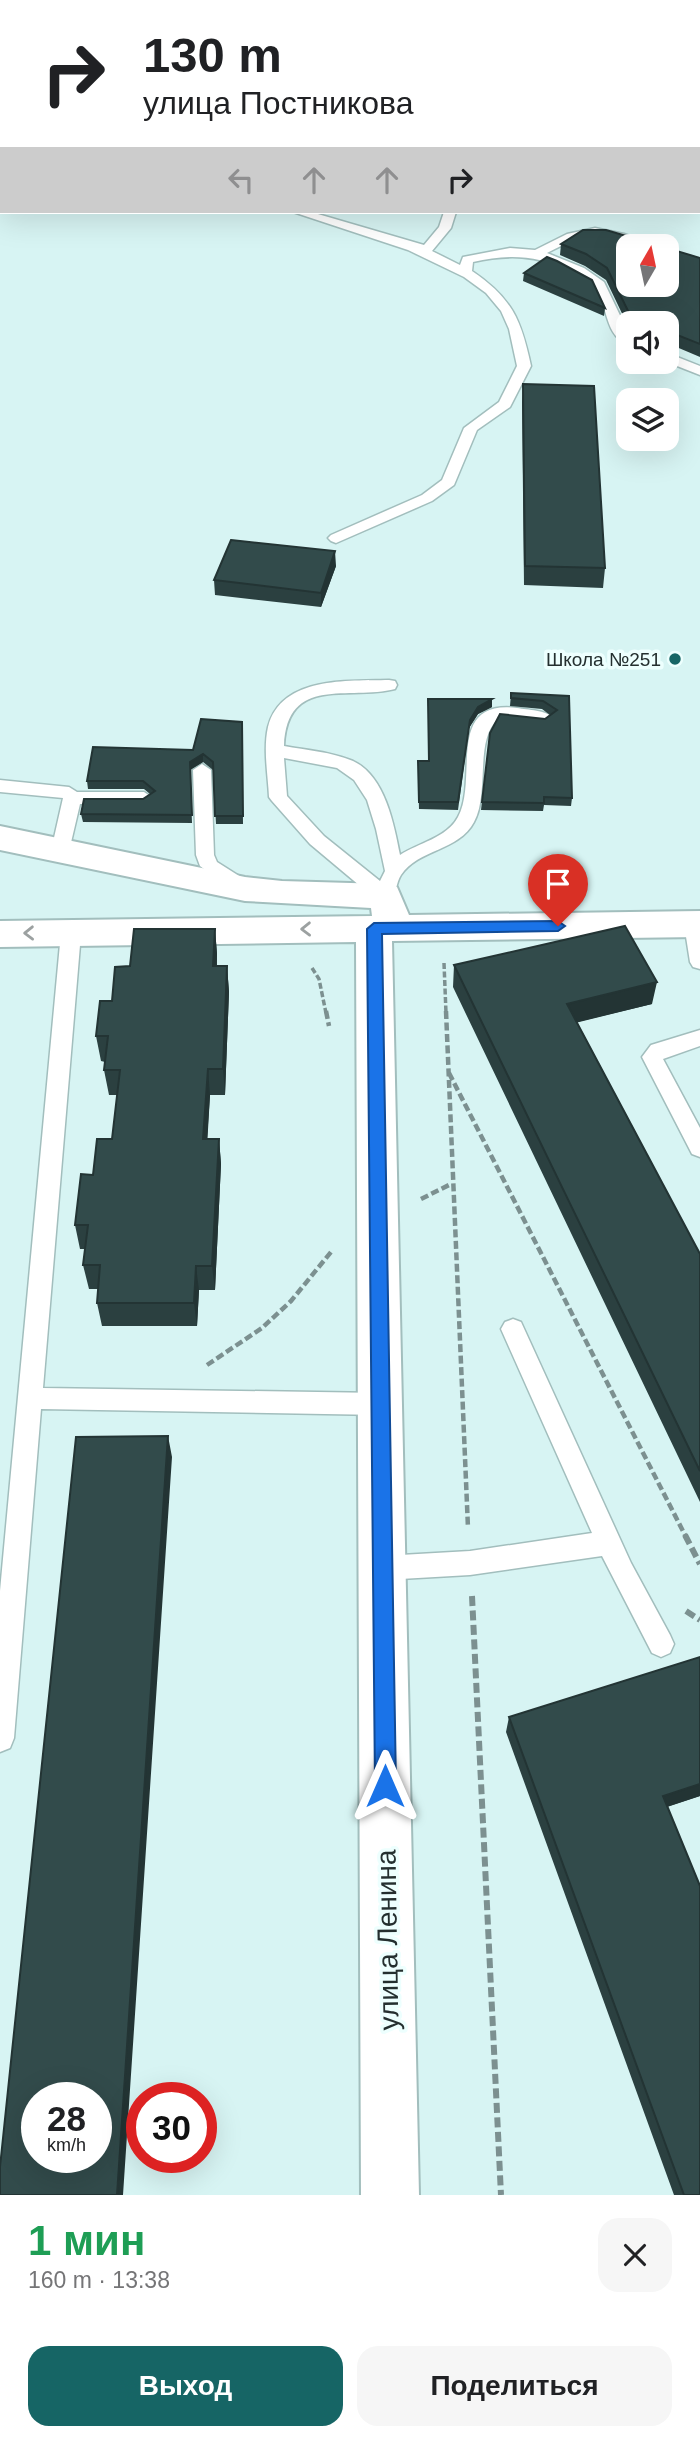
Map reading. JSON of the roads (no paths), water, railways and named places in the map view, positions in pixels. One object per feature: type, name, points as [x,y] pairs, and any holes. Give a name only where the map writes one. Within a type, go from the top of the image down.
[{"type":"street","points":[[0,838],[242,888],[387,906],[697,924]]},
{"type":"street","points":[[0,934],[71,933],[387,906]]},
{"type":"street","name":"улица Ленина","points":[[387,906],[381,1404],[390,2195]]},
{"type":"lane","points":[[305,214],[402,246],[466,271],[488,287],[508,310],[524,366],[505,404],[471,428],[449,482],[427,498],[336,538]]},
{"type":"lane","points":[[402,246],[427,249],[445,228],[449,214]]},
{"type":"lane","points":[[538,253],[581,231],[598,230],[616,235]]},
{"type":"lane","points":[[466,271],[467,261],[502,251],[538,253],[569,265],[598,284],[609,302],[611,317],[616,327]]},
{"type":"lane","points":[[679,362],[700,371]]},
{"type":"lane","points":[[387,906],[317,841],[278,797],[275,750],[278,721],[294,699],[313,692],[338,688],[388,685]]},
{"type":"lane","points":[[387,906],[411,858],[444,841],[465,824],[473,804],[478,731],[490,716],[505,712],[544,718]]},
{"type":"lane","points":[[275,750],[348,766],[361,776],[373,796],[383,823],[387,906]]},
{"type":"lane","points":[[202,770],[205,855],[209,866],[242,888]]},
{"type":"lane","points":[[0,786],[69,793],[72,799],[60,851]]},
{"type":"lane","points":[[72,799],[144,798]]},
{"type":"lane","points":[[697,924],[700,962]]},
{"type":"lane","points":[[1,1722],[71,933]]},
{"type":"lane","points":[[700,1038],[658,1051],[652,1057],[700,1148]]},
{"type":"lane","points":[[513,1329],[609,1543],[661,1644]]},
{"type":"lane","points":[[30,1398],[381,1404]]},
{"type":"lane","points":[[383,1568],[470,1563],[609,1543]]},
{"type":"place","name":"Школа №251","points":[[675,659]]}]
